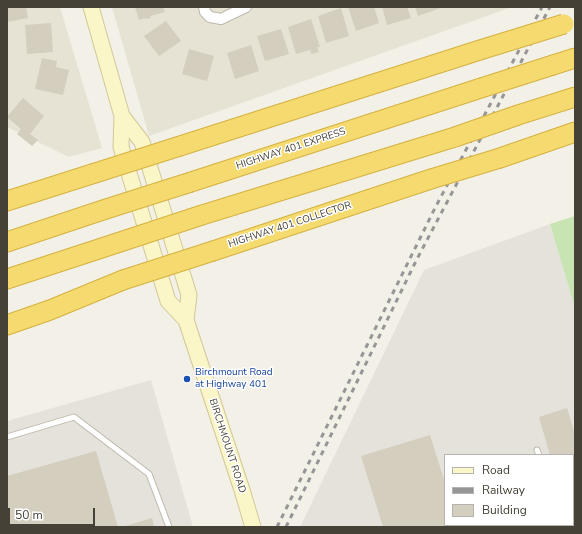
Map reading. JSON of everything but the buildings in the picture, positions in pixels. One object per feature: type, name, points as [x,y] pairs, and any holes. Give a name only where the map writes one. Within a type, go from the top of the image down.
[{"type":"highway","points":[[7,201],[569,22]]},
{"type":"highway","name":"HIGHWAY 401 EXPRESS","points":[[7,242],[575,58]]},
{"type":"highway","points":[[7,279],[202,215],[455,137],[575,97]]},
{"type":"highway","name":"HIGHWAY 401 COLLECTOR","points":[[7,325],[50,310],[123,280],[575,132]]},
{"type":"highway","points":[[508,155],[575,136]]},
{"type":"main road","name":"BIRCHMOUNT ROAD","points":[[91,7],[122,116],[120,147],[168,301],[186,320]]},
{"type":"main road","name":"BIRCHMOUNT ROAD","points":[[122,116],[142,142],[145,150],[189,295],[186,320],[253,527]]},
{"type":"street","points":[[204,7],[205,12],[210,17],[221,19],[246,7]]},
{"type":"lane","points":[[7,437],[74,418],[149,474],[168,527]]},
{"type":"shaded area","points":[[7,7],[60,7],[102,148],[69,157],[7,127]]},
{"type":"shaded area","points":[[112,7],[512,7],[149,136]]},
{"type":"shaded area","points":[[550,224],[575,308],[575,527],[300,527],[424,270]]},
{"type":"shaded area","points":[[151,380],[193,527],[7,527],[7,421]]},
{"type":"green space","points":[[575,216],[575,308],[550,224]]},
{"type":"railway","points":[[277,527],[435,208],[542,7]]},
{"type":"railway","points":[[286,527],[417,259],[550,7]]},
{"type":"place","name":"Birchmount Road at Highway 401","points":[[187,379]]}]
